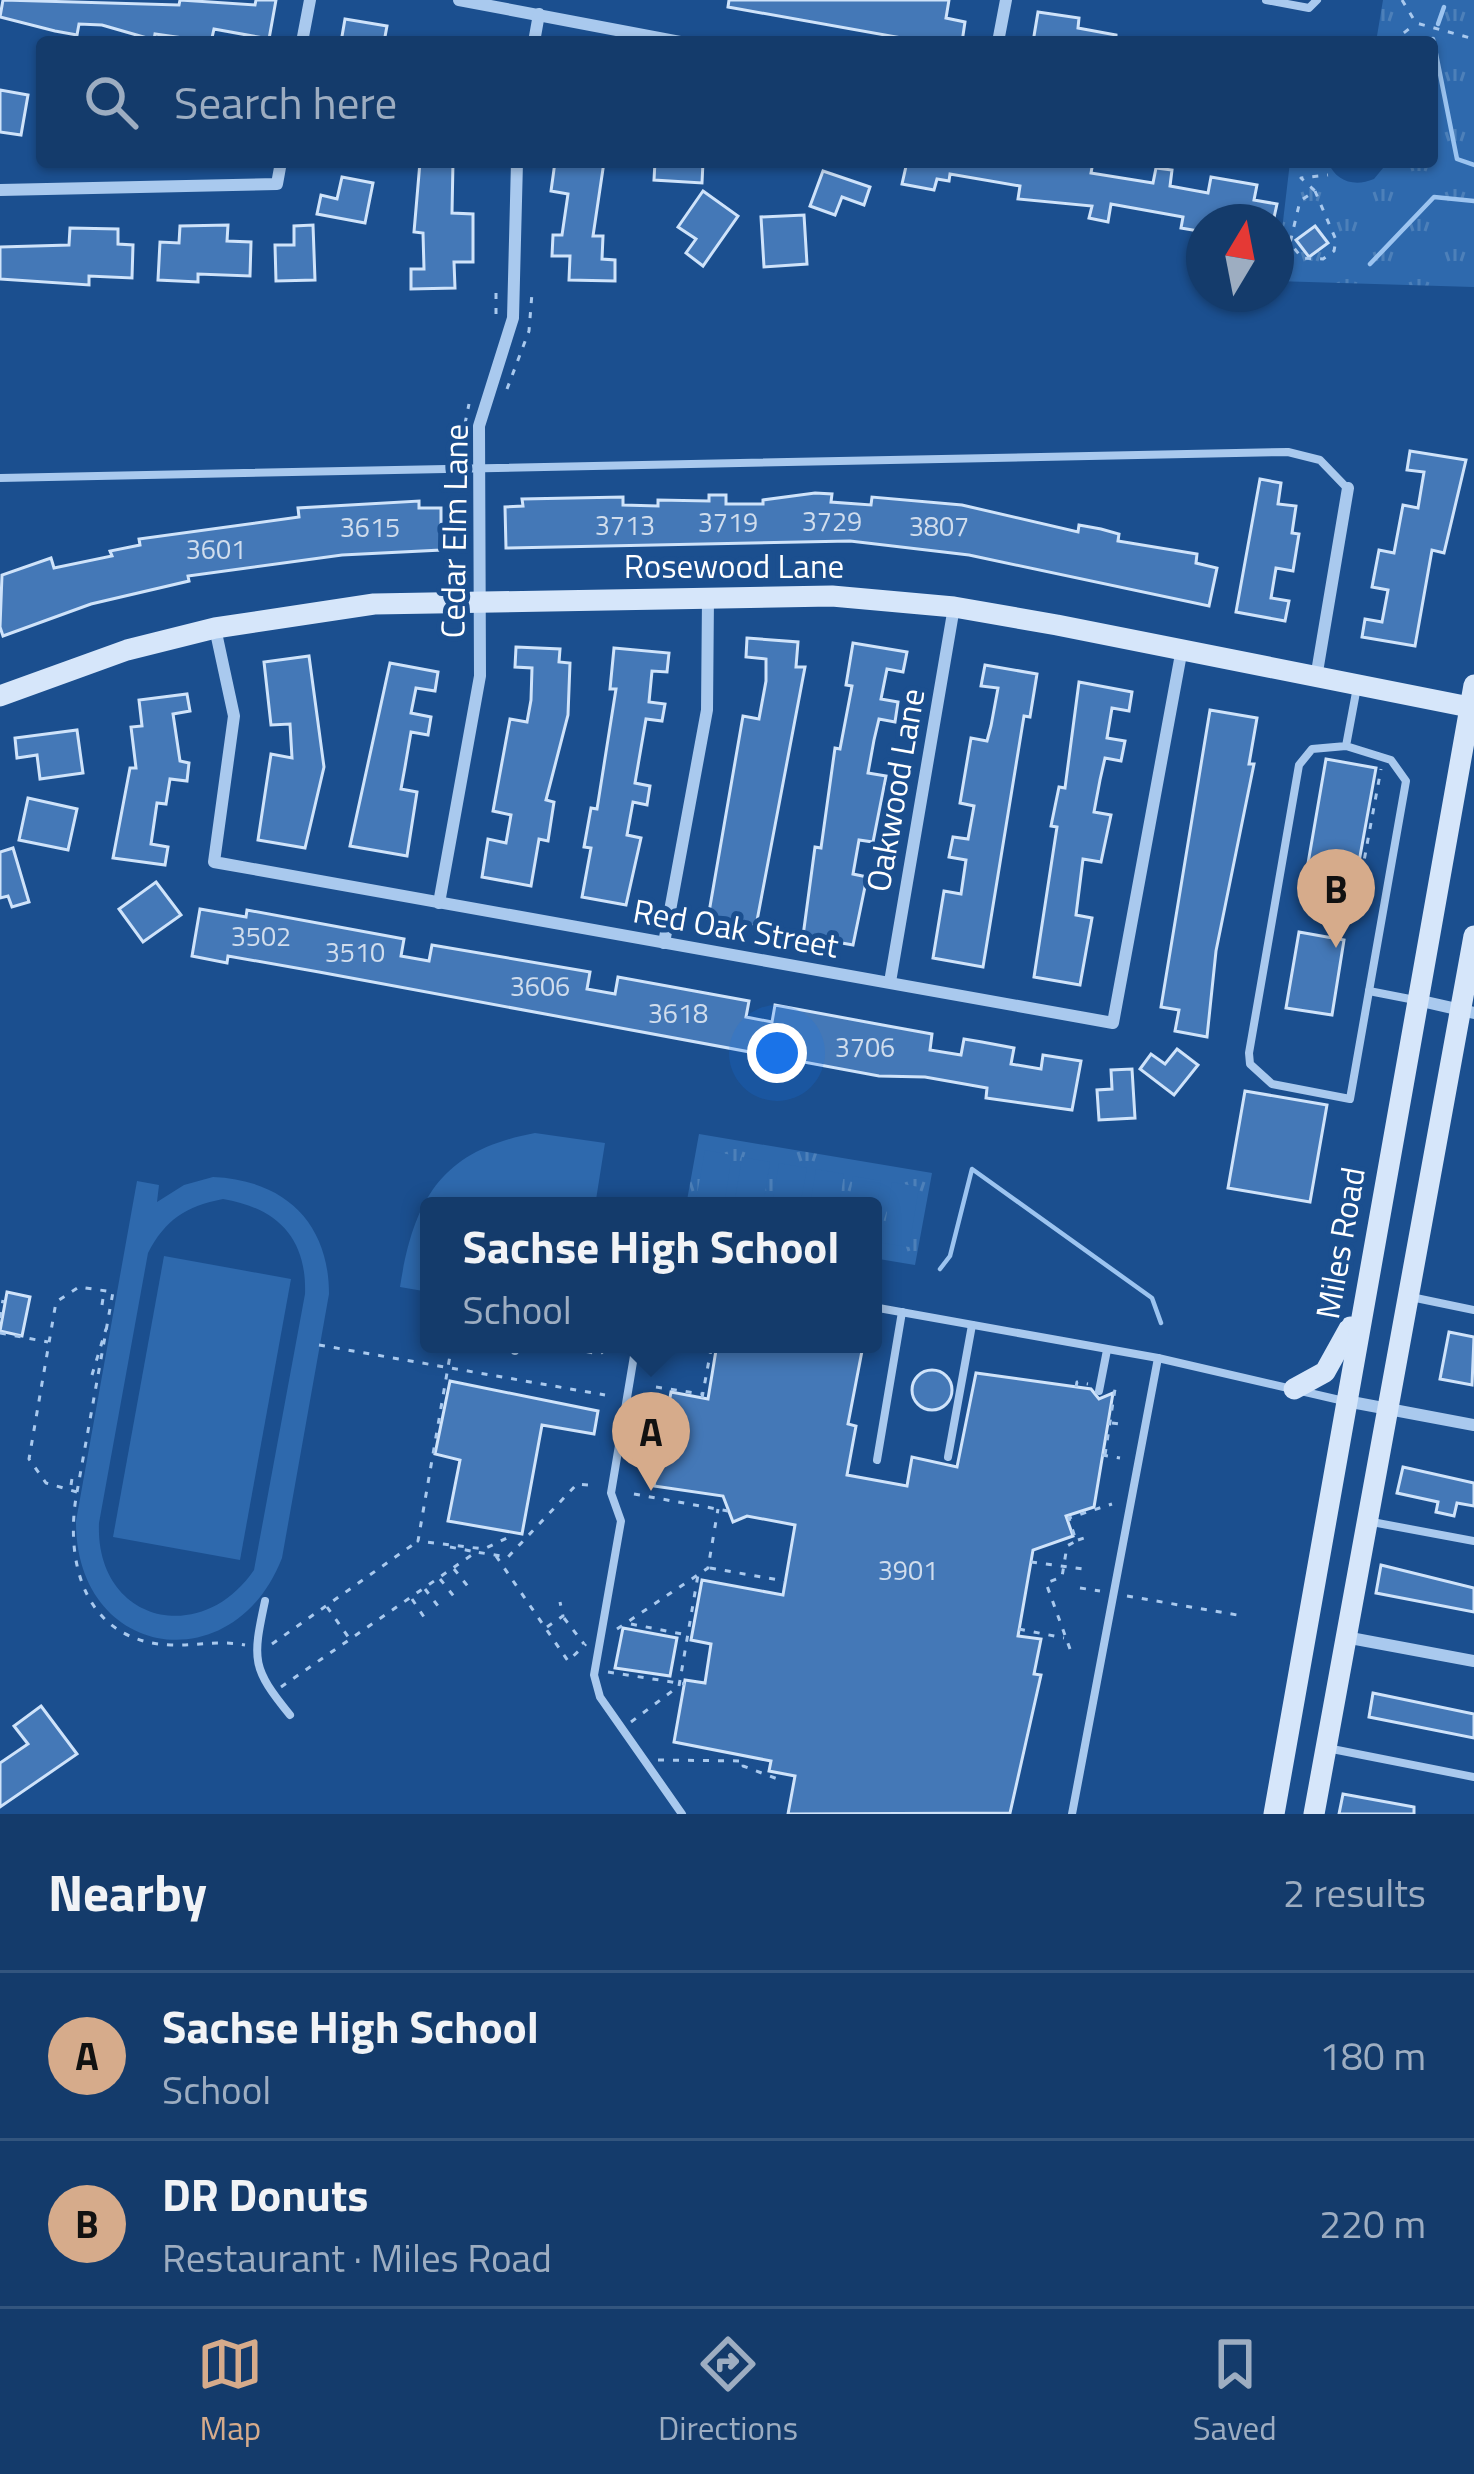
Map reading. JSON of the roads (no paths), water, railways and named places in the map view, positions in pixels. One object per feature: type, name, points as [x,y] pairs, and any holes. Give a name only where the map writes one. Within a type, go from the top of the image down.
[{"type":"main road","name":"Rosewood Lane","points":[[0,696],[128,650],[214,628],[374,604],[832,596],[954,607],[1181,654],[1473,701]]},
{"type":"main road","name":"Miles Road","points":[[1274,1814],[1473,701]]},
{"type":"main road","points":[[1314,1814],[1384,1408],[1467,1011],[1474,936]]},
{"type":"main road","points":[[1294,1389],[1324,1372],[1338,1355],[1364,1294]]},
{"type":"street","points":[[303,36],[310,0]]},
{"type":"street","points":[[459,0],[650,36]]},
{"type":"street","points":[[999,36],[1006,0]]},
{"type":"street","points":[[535,36],[539,14]]},
{"type":"street","points":[[0,190],[277,184],[279,168]]},
{"type":"street","name":"Cedar Elm Lane","points":[[439,903],[481,676],[476,468],[483,411],[514,318],[517,168]]},
{"type":"street","points":[[1316,678],[1348,488]]},
{"type":"street","points":[[664,943],[707,710],[708,597]]},
{"type":"street","name":"Oakwood Lane","points":[[890,982],[954,607]]},
{"type":"street","name":"Red Oak Street","points":[[214,628],[235,716],[214,862],[1113,1023],[1181,654]]},
{"type":"street","points":[[1417,1000],[1467,1011]]},
{"type":"street","points":[[1346,1401],[1474,1425]]},
{"type":"street","points":[[1344,1637],[1474,1661]]},
{"type":"lane","points":[[1266,0],[1309,8],[1317,0]]},
{"type":"lane","points":[[0,478],[1288,452],[1320,460],[1348,488]]},
{"type":"lane","points":[[1346,746],[1357,685]]},
{"type":"lane","points":[[1346,746],[1383,756],[1406,781],[1350,1099],[1272,1084],[1250,1064],[1299,765],[1312,749],[1346,746]]},
{"type":"lane","points":[[1370,991],[1417,1000]]},
{"type":"lane","points":[[1407,1296],[1474,1310]]},
{"type":"lane","points":[[882,1309],[1158,1358],[1346,1401]]},
{"type":"lane","points":[[877,1460],[902,1312]]},
{"type":"lane","points":[[949,1457],[972,1325]]},
{"type":"lane","points":[[1100,1388],[1107,1349]]},
{"type":"lane","points":[[634,1353],[611,1493],[621,1521],[594,1675],[600,1697],[682,1814]]},
{"type":"lane","points":[[1072,1814],[1158,1358]]},
{"type":"lane","points":[[1365,1520],[1474,1541]]},
{"type":"lane","points":[[266,1601],[256,1646],[262,1684],[290,1715]]},
{"type":"lane","points":[[1326,1748],[1474,1777]]},
{"type":"waterway","points":[[1438,24],[1444,7]]},
{"type":"waterway","points":[[1438,64],[1457,159],[1474,165]]},
{"type":"waterway","points":[[1370,264],[1434,197],[1474,201]]},
{"type":"waterway","points":[[940,1269],[950,1256],[972,1169],[1152,1298],[1161,1323]]},
{"type":"place","name":"DR Donuts","points":[[1336,948]]},
{"type":"place","name":"Sachse High School","points":[[651,1491]]}]
